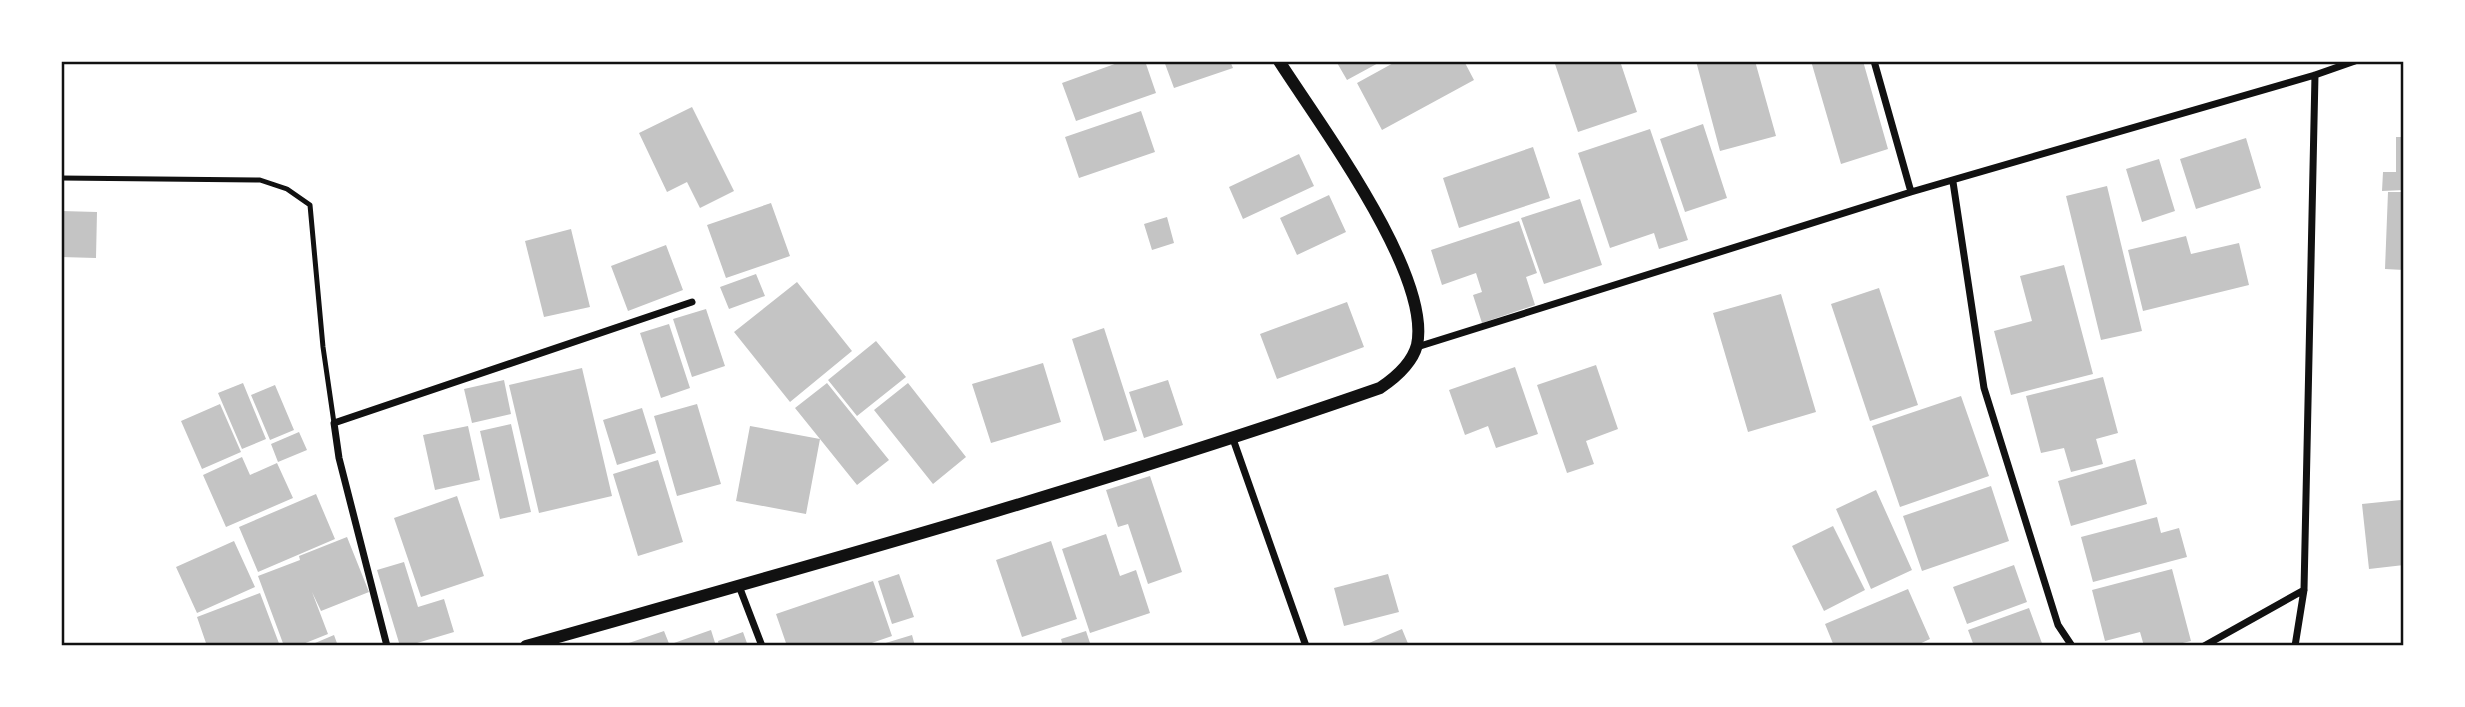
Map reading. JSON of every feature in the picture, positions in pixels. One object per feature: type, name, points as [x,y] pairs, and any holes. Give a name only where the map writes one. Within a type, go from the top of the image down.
[{"type":"street","points":[[526,646],[1233,439],[1380,388],[1400,375],[1416,347],[1419,321],[1404,268],[1362,190],[1279,61]]},
{"type":"street","points":[[1874,61],[1911,192]]},
{"type":"street","points":[[1416,347],[1911,192],[1953,182],[2356,61]]},
{"type":"street","points":[[2295,646],[2304,590],[2315,75]]},
{"type":"street","points":[[1953,182],[1984,388],[2058,625],[2072,646]]},
{"type":"street","points":[[387,646],[339,458],[334,423],[692,302]]},
{"type":"street","points":[[1233,439],[1306,646]]},
{"type":"street","points":[[738,586],[762,646]]},
{"type":"street","points":[[2204,646],[2304,590]]},
{"type":"lane","points":[[61,178],[260,180],[287,190],[310,205],[323,346],[334,423]]},
{"type":"building","points":[[1123,61],[1145,61],[1156,93],[1076,121],[1062,83]]},
{"type":"building","points":[[1164,61],[1230,61],[1233,68],[1174,88]]},
{"type":"building","points":[[1336,61],[1382,61],[1347,80]]},
{"type":"building","points":[[1397,61],[1464,61],[1474,80],[1382,130],[1357,83]]},
{"type":"building","points":[[1554,61],[1620,61],[1637,112],[1578,132]]},
{"type":"building","points":[[1696,61],[1755,61],[1776,136],[1720,151]]},
{"type":"building","points":[[1811,61],[1863,61],[1888,149],[1841,164]]},
{"type":"building","points":[[692,107],[734,191],[700,208],[687,182],[667,192],[639,133]]},
{"type":"building","points":[[1141,111],[1155,152],[1079,178],[1065,137]]},
{"type":"building","points":[[1703,124],[1727,198],[1685,212],[1660,139]]},
{"type":"building","points":[[1650,129],[1688,240],[1659,249],[1654,233],[1610,248],[1578,153]]},
{"type":"building","points":[[2396,137],[2404,137],[2404,190],[2382,191],[2383,172],[2396,172]]},
{"type":"building","points":[[2246,138],[2261,188],[2196,209],[2180,159]]},
{"type":"building","points":[[1533,147],[1550,198],[1459,228],[1443,178]]},
{"type":"building","points":[[1299,154],[1314,186],[1243,219],[1229,187]]},
{"type":"building","points":[[2159,159],[2175,211],[2142,222],[2126,169]]},
{"type":"building","points":[[2107,186],[2142,331],[2101,340],[2066,196]]},
{"type":"building","points":[[2388,192],[2404,192],[2404,270],[2385,269]]},
{"type":"building","points":[[1329,195],[1346,232],[1297,255],[1280,218]]},
{"type":"building","points":[[1580,199],[1602,265],[1544,284],[1521,218]]},
{"type":"building","points":[[771,203],[790,256],[726,278],[707,225]]},
{"type":"building","points":[[61,211],[97,212],[96,258],[61,257]]},
{"type":"building","points":[[1167,217],[1174,243],[1152,250],[1144,224]]},
{"type":"building","points":[[1519,221],[1537,273],[1526,277],[1535,305],[1482,323],[1473,295],[1482,292],[1476,273],[1442,285],[1431,250]]},
{"type":"building","points":[[571,229],[590,307],[544,317],[525,241]]},
{"type":"building","points":[[2186,236],[2191,254],[2239,243],[2249,285],[2143,311],[2128,250]]},
{"type":"building","points":[[666,245],[683,290],[628,311],[611,266]]},
{"type":"building","points":[[2064,265],[2093,374],[2011,395],[1994,331],[2032,321],[2020,276]]},
{"type":"building","points":[[756,274],[765,296],[729,309],[720,287]]},
{"type":"building","points":[[797,282],[852,351],[790,402],[734,332]]},
{"type":"building","points":[[1879,288],[1918,405],[1870,421],[1831,304]]},
{"type":"building","points":[[1781,294],[1816,412],[1748,432],[1713,313]]},
{"type":"building","points":[[1347,302],[1364,347],[1277,379],[1260,334]]},
{"type":"building","points":[[706,309],[725,366],[692,377],[673,319]]},
{"type":"building","points":[[669,324],[690,388],[661,398],[640,333]]},
{"type":"building","points":[[1104,328],[1137,431],[1104,441],[1072,339]]},
{"type":"building","points":[[876,341],[906,377],[857,416],[828,380]]},
{"type":"building","points":[[1043,363],[1061,422],[991,443],[972,384]]},
{"type":"building","points":[[1596,365],[1618,429],[1586,441],[1594,464],[1567,473],[1537,385]]},
{"type":"building","points":[[1515,367],[1538,434],[1496,448],[1488,426],[1465,435],[1449,390]]},
{"type":"building","points":[[582,368],[612,496],[539,513],[509,385]]},
{"type":"building","points":[[2103,377],[2118,433],[2096,439],[2103,464],[2071,472],[2064,448],[2041,453],[2026,396]]},
{"type":"building","points":[[504,380],[511,414],[472,423],[464,389]]},
{"type":"building","points":[[1168,380],[1183,425],[1144,438],[1129,392]]},
{"type":"building","points":[[243,383],[266,439],[242,449],[218,393]]},
{"type":"building","points":[[827,383],[889,460],[857,485],[795,408]]},
{"type":"building","points":[[908,383],[966,457],[933,484],[874,410]]},
{"type":"building","points":[[275,385],[294,430],[270,440],[251,395]]},
{"type":"building","points":[[1961,396],[1989,476],[1900,507],[1872,426]]},
{"type":"building","points":[[220,404],[241,452],[202,469],[181,421]]},
{"type":"building","points":[[697,404],[721,484],[677,496],[654,416]]},
{"type":"building","points":[[642,408],[656,453],[617,465],[603,420]]},
{"type":"building","points":[[511,424],[531,512],[500,519],[480,431]]},
{"type":"building","points":[[468,426],[480,480],[435,490],[423,435]]},
{"type":"building","points":[[750,426],[820,439],[806,514],[736,501]]},
{"type":"building","points":[[299,432],[307,450],[278,462],[271,444]]},
{"type":"building","points":[[242,457],[250,475],[277,463],[293,498],[226,527],[203,475]]},
{"type":"building","points":[[2135,459],[2147,504],[2071,526],[2058,481]]},
{"type":"building","points":[[658,460],[683,542],[638,556],[613,474]]},
{"type":"building","points":[[1150,476],[1182,572],[1148,584],[1128,524],[1118,527],[1106,490]]},
{"type":"building","points":[[1991,486],[2009,541],[1922,571],[1903,516]]},
{"type":"building","points":[[1876,490],[1912,570],[1871,589],[1836,509]]},
{"type":"building","points":[[316,494],[335,539],[258,572],[239,527]]},
{"type":"building","points":[[457,496],[484,576],[421,597],[394,518]]},
{"type":"building","points":[[2401,500],[2404,565],[2369,569],[2362,504]]},
{"type":"building","points":[[2157,517],[2161,533],[2179,528],[2187,557],[2093,582],[2081,537]]},
{"type":"building","points":[[1833,526],[1865,590],[1824,611],[1792,546]]},
{"type":"building","points":[[1106,534],[1120,576],[1136,570],[1150,613],[1090,633],[1062,549]]},
{"type":"building","points":[[347,537],[369,592],[321,611],[312,592],[328,634],[298,646],[284,646],[258,576],[300,560],[299,556]]},
{"type":"building","points":[[234,541],[255,587],[197,613],[176,567]]},
{"type":"building","points":[[1051,541],[1077,619],[1022,637],[996,560]]},
{"type":"building","points":[[404,562],[418,607],[444,599],[454,632],[400,646],[377,570]]},
{"type":"building","points":[[2014,565],[2027,602],[1967,624],[1953,587]]},
{"type":"building","points":[[2172,569],[2191,641],[2170,646],[2144,646],[2140,632],[2105,641],[2092,590]]},
{"type":"building","points":[[899,574],[914,617],[892,624],[878,581]]},
{"type":"building","points":[[1388,574],[1399,612],[1344,626],[1334,588]]},
{"type":"building","points":[[873,581],[892,636],[863,646],[787,646],[776,614]]},
{"type":"building","points":[[1908,589],[1930,639],[1915,646],[1834,646],[1825,624]]},
{"type":"building","points":[[260,593],[280,646],[207,646],[197,617]]},
{"type":"building","points":[[2029,608],[2043,646],[1974,646],[1968,630]]},
{"type":"building","points":[[1402,629],[1409,646],[1362,646]]},
{"type":"building","points":[[711,630],[716,646],[675,646],[674,643]]},
{"type":"building","points":[[664,631],[670,646],[623,646],[623,645]]},
{"type":"building","points":[[1086,631],[1091,646],[1063,646],[1061,639]]},
{"type":"building","points":[[743,632],[748,646],[719,646],[718,641]]},
{"type":"building","points":[[334,635],[338,646],[308,646]]},
{"type":"building","points":[[912,635],[915,646],[879,646],[879,645]]}]
